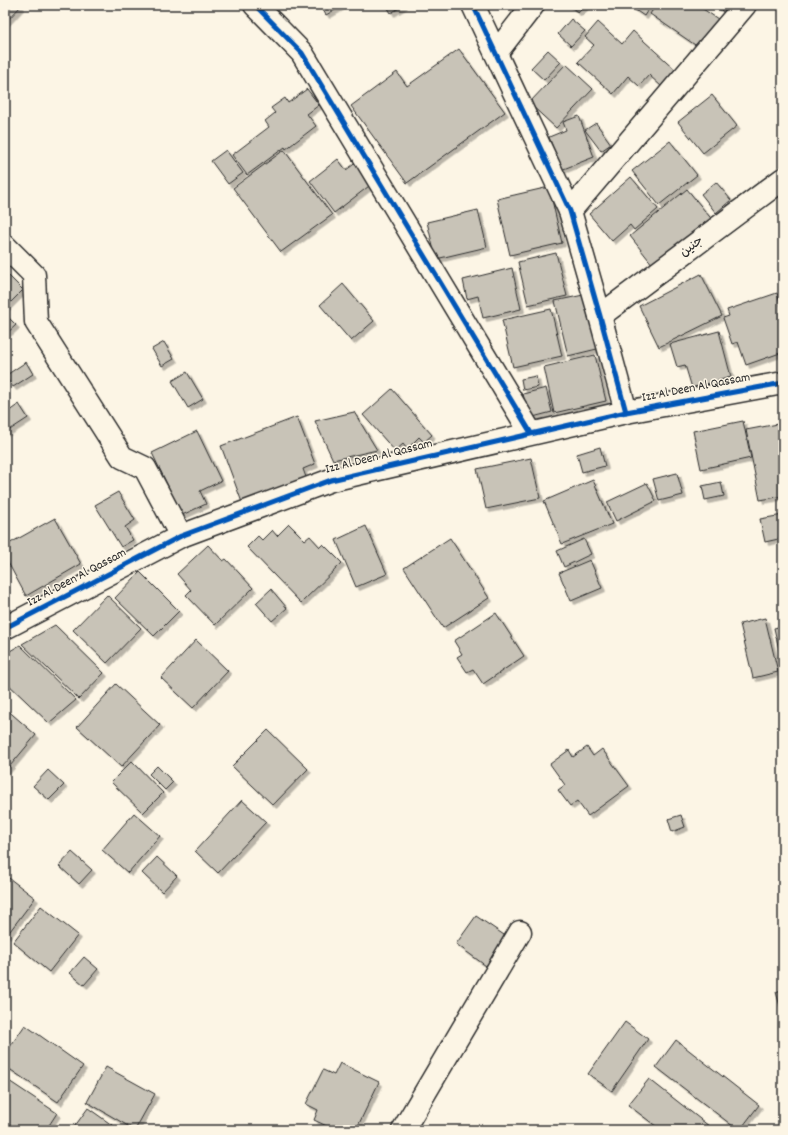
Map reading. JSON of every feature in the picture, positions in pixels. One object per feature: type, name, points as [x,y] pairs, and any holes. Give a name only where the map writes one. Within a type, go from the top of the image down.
[{"type":"street","points":[[255,5],[302,53],[531,433]]},
{"type":"street","points":[[473,5],[570,212],[626,412]]},
{"type":"street","points":[[496,53],[533,5]]},
{"type":"street","points":[[570,212],[745,5]]},
{"type":"street","name":"جنين","points":[[600,316],[783,179]]},
{"type":"street","points":[[5,246],[34,275],[36,322],[122,457],[145,468],[180,536]]},
{"type":"street","name":"Izz Al Deen Al Qassam","points":[[5,628],[180,536],[330,480],[626,412],[783,382]]},
{"type":"street","points":[[403,1130],[520,932]]},
{"type":"building","points":[[5,5],[21,6],[5,23]]},
{"type":"building","points":[[320,5],[343,5],[326,15]]},
{"type":"building","points":[[386,5],[404,5],[391,13]]},
{"type":"building","points":[[569,5],[586,5],[578,13]]},
{"type":"building","points":[[628,5],[651,5],[644,16]]},
{"type":"building","points":[[656,5],[697,5],[718,19],[698,47],[650,14]]},
{"type":"building","points":[[714,5],[737,5],[729,16]]},
{"type":"building","points":[[571,19],[585,31],[571,46],[558,34]]},
{"type":"building","points":[[598,22],[622,44],[633,31],[677,71],[662,87],[649,75],[639,86],[628,76],[613,94],[578,62],[594,45],[585,37]]},
{"type":"building","points":[[459,49],[505,112],[407,183],[351,106],[397,72],[407,86]]},
{"type":"building","points":[[548,50],[561,62],[544,80],[531,68]]},
{"type":"building","points":[[566,64],[593,89],[556,128],[529,103]]},
{"type":"building","points":[[307,89],[319,105],[307,114],[316,126],[286,149],[285,147],[247,175],[232,155],[269,127],[265,121],[275,113],[271,108],[285,98],[288,103]]},
{"type":"building","points":[[712,95],[737,126],[703,153],[678,122]]},
{"type":"building","points":[[579,116],[594,157],[561,170],[549,137],[566,130],[563,122]]},
{"type":"building","points":[[596,123],[611,144],[601,151],[585,130]]},
{"type":"building","points":[[670,141],[697,175],[659,205],[632,171]]},
{"type":"building","points":[[226,150],[243,173],[228,184],[211,161]]},
{"type":"building","points":[[284,150],[332,215],[281,252],[233,188]]},
{"type":"building","points":[[338,159],[346,170],[357,162],[373,183],[334,213],[310,181]]},
{"type":"building","points":[[631,177],[658,209],[634,230],[630,225],[612,241],[589,214]]},
{"type":"building","points":[[716,182],[731,200],[716,213],[701,194]]},
{"type":"building","points":[[549,187],[562,243],[510,255],[497,199]]},
{"type":"building","points":[[687,189],[714,222],[656,269],[630,236]]},
{"type":"building","points":[[478,210],[487,247],[436,259],[427,222]]},
{"type":"building","points":[[556,253],[567,296],[528,305],[518,262]]},
{"type":"building","points":[[512,268],[521,309],[483,318],[478,296],[467,299],[463,280]]},
{"type":"building","points":[[5,272],[23,290],[5,308]]},
{"type":"building","points":[[701,274],[722,316],[659,347],[639,306]]},
{"type":"building","points":[[343,284],[374,321],[351,341],[320,305]]},
{"type":"building","points":[[777,293],[783,311],[783,352],[746,365],[738,342],[732,344],[723,318],[729,316],[727,310]]},
{"type":"building","points":[[588,294],[601,348],[568,356],[555,301]]},
{"type":"building","points":[[551,309],[562,356],[513,367],[502,320]]},
{"type":"building","points":[[5,314],[16,325],[5,335]]},
{"type":"building","points":[[719,331],[731,377],[692,388],[685,365],[677,367],[670,344]]},
{"type":"building","points":[[164,342],[174,359],[162,366],[152,349]]},
{"type":"building","points":[[595,355],[606,401],[554,413],[544,367]]},
{"type":"building","points":[[26,362],[33,374],[13,387],[5,376]]},
{"type":"building","points":[[187,372],[203,399],[188,408],[172,381]]},
{"type":"building","points":[[536,376],[538,387],[523,390],[521,379]]},
{"type":"building","points":[[546,388],[552,412],[529,418],[523,394]]},
{"type":"building","points":[[392,389],[432,435],[424,442],[419,437],[407,449],[403,444],[395,451],[363,415]]},
{"type":"building","points":[[19,404],[28,418],[5,433],[5,414]]},
{"type":"building","points":[[354,412],[377,450],[333,460],[315,421]]},
{"type":"building","points":[[297,417],[315,464],[303,469],[307,480],[243,505],[221,446]]},
{"type":"building","points":[[743,421],[751,458],[701,469],[693,431]]},
{"type":"building","points":[[783,423],[783,496],[760,500],[746,430]]},
{"type":"building","points":[[197,431],[221,481],[200,491],[206,504],[182,515],[152,453]]},
{"type":"building","points":[[600,447],[605,466],[582,472],[577,454]]},
{"type":"building","points":[[531,458],[540,498],[486,509],[477,469]]},
{"type":"building","points":[[677,473],[683,495],[659,501],[653,479]]},
{"type":"building","points":[[593,480],[612,524],[562,544],[544,501]]},
{"type":"building","points":[[721,482],[724,496],[705,500],[702,486]]},
{"type":"building","points":[[647,483],[656,501],[616,521],[607,502]]},
{"type":"building","points":[[118,492],[135,520],[125,527],[133,540],[121,547],[95,505]]},
{"type":"building","points":[[783,515],[783,538],[765,542],[760,519]]},
{"type":"building","points":[[55,518],[81,564],[26,596],[5,557],[5,546]]},
{"type":"building","points":[[289,524],[305,540],[310,536],[320,547],[323,544],[342,563],[301,603],[247,547],[258,536],[262,540],[272,530],[277,536]]},
{"type":"building","points":[[366,526],[387,574],[356,587],[336,540]]},
{"type":"building","points":[[450,538],[489,598],[443,628],[404,568]]},
{"type":"building","points":[[584,539],[591,554],[564,567],[557,551]]},
{"type":"building","points":[[208,545],[223,561],[226,559],[253,588],[215,625],[186,595],[191,590],[177,574]]},
{"type":"building","points":[[590,560],[602,588],[571,601],[559,573]]},
{"type":"building","points":[[140,572],[179,611],[154,636],[115,598]]},
{"type":"building","points":[[271,589],[287,608],[272,621],[256,603]]},
{"type":"building","points":[[107,595],[141,628],[107,663],[73,630]]},
{"type":"building","points":[[496,613],[524,656],[483,684],[473,669],[467,672],[457,657],[462,654],[454,641]]},
{"type":"building","points":[[765,618],[778,672],[753,678],[740,624]]},
{"type":"building","points":[[55,625],[104,673],[79,699],[22,644]]},
{"type":"building","points":[[783,626],[783,667],[774,628]]},
{"type":"building","points":[[196,640],[228,671],[193,708],[161,678]]},
{"type":"building","points":[[20,645],[76,700],[49,723],[5,681],[5,654]]},
{"type":"building","points":[[116,684],[160,725],[121,767],[77,727]]},
{"type":"building","points":[[5,708],[36,735],[5,772]]},
{"type":"building","points":[[268,730],[308,769],[273,805],[232,766]]},
{"type":"building","points":[[587,747],[593,756],[602,749],[629,786],[588,816],[577,801],[570,806],[558,790],[565,785],[550,764],[569,750],[573,757]]},
{"type":"building","points":[[132,761],[163,793],[143,813],[111,782]]},
{"type":"building","points":[[157,766],[173,782],[165,790],[149,774]]},
{"type":"building","points":[[48,770],[64,785],[49,800],[33,786]]},
{"type":"building","points":[[242,800],[266,822],[218,873],[195,851]]},
{"type":"building","points":[[134,813],[160,836],[128,873],[102,850]]},
{"type":"building","points":[[681,815],[685,827],[672,832],[668,819]]},
{"type":"building","points":[[72,852],[92,870],[79,884],[59,866]]},
{"type":"building","points":[[157,857],[177,876],[162,892],[142,873]]},
{"type":"building","points":[[5,875],[35,898],[7,935],[5,933]]},
{"type":"building","points":[[41,906],[78,935],[49,972],[13,942]]},
{"type":"building","points":[[476,916],[507,937],[486,966],[456,944]]},
{"type":"building","points":[[84,957],[98,969],[84,985],[70,973]]},
{"type":"building","points":[[783,989],[783,1017],[776,992]]},
{"type":"building","points":[[625,1022],[648,1039],[612,1091],[588,1074]]},
{"type":"building","points":[[25,1025],[83,1066],[58,1102],[5,1066],[5,1054]]},
{"type":"building","points":[[676,1040],[759,1105],[740,1130],[656,1067]]},
{"type":"building","points":[[340,1063],[379,1082],[356,1130],[335,1130],[314,1120],[318,1110],[306,1104],[323,1070],[334,1075]]},
{"type":"building","points":[[106,1067],[155,1094],[135,1130],[87,1102]]},
{"type":"building","points":[[649,1079],[714,1130],[661,1130],[628,1105]]},
{"type":"building","points":[[9,1081],[57,1113],[46,1130],[18,1130],[5,1121],[5,1087]]},
{"type":"building","points":[[88,1108],[119,1130],[72,1130]]},
{"type":"cycle path","points":[[255,5],[302,53],[531,433]]},
{"type":"cycle path","points":[[473,5],[570,211],[626,412]]},
{"type":"cycle path","points":[[5,628],[181,536],[331,480],[626,412],[783,383]]}]
